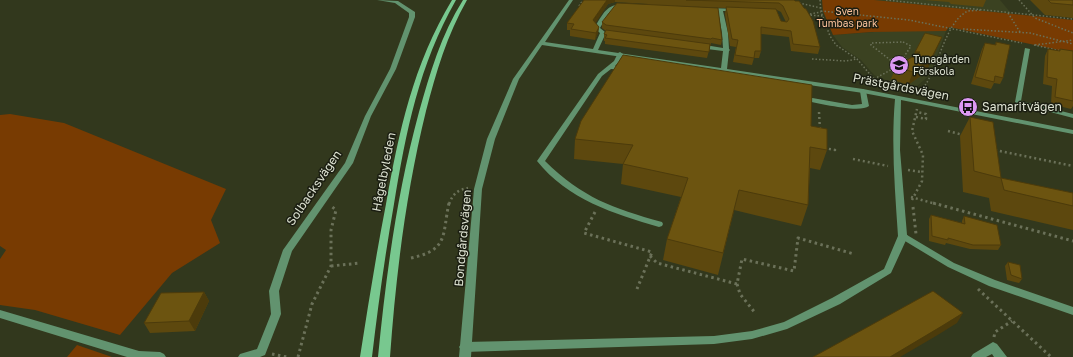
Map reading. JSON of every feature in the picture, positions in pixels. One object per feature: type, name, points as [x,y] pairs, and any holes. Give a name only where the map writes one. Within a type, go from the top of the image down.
[{"type":"main road","name":"Hågelbyleden","points":[[366,357],[374,286],[402,142],[424,59],[454,0]]},
{"type":"main road","name":"Hågelbyleden","points":[[384,357],[390,284],[414,142],[443,44],[465,0]]},
{"type":"street","name":"Solbacksvägen","points":[[244,357],[261,352],[276,314],[274,290],[288,250],[349,163],[368,116],[393,69],[412,17],[412,12],[396,2],[379,0]]},
{"type":"street","name":"Bondgårdsvägen","points":[[465,352],[478,189],[491,139],[516,79],[571,0]]},
{"type":"street","points":[[622,36],[603,33],[597,28],[611,6],[615,4],[636,6]]},
{"type":"street","points":[[705,9],[743,11]]},
{"type":"street","points":[[720,10],[726,34],[727,50],[724,69]]},
{"type":"street","points":[[595,51],[603,33]]},
{"type":"street","name":"Prästgårdsvägen","points":[[540,43],[724,69],[863,91],[1073,132]]},
{"type":"street","points":[[689,45],[727,50]]},
{"type":"street","points":[[1026,46],[1018,102],[1073,116]]},
{"type":"street","points":[[620,54],[611,67],[600,75],[541,161],[572,190],[599,205],[615,212],[659,224]]},
{"type":"street","points":[[611,67],[633,70]]},
{"type":"street","points":[[792,97],[852,107],[866,106],[863,91]]},
{"type":"street","points":[[465,352],[714,340],[752,335],[787,325],[836,301],[888,271],[903,236],[899,194],[896,120],[898,98]]},
{"type":"street","points":[[903,236],[951,265],[992,283],[1073,311]]},
{"type":"street","points":[[0,314],[139,356],[160,357]]},
{"type":"street","points":[[977,357],[993,347],[1001,357]]},
{"type":"path","points":[[820,0],[821,12],[830,36],[836,45],[857,59],[874,79],[898,66],[911,46],[909,43],[903,42],[871,43],[871,45],[898,66]]},
{"type":"path","points":[[886,0],[1073,19]]},
{"type":"path","points":[[1019,0],[1035,18],[1073,33]]},
{"type":"path","points":[[794,2],[821,8]]},
{"type":"path","points":[[918,245],[912,198],[922,181],[922,155],[912,131],[917,112],[917,96],[931,78],[951,28],[966,12],[981,10]]},
{"type":"path","points":[[800,14],[821,12],[909,20],[951,28],[1026,46]]},
{"type":"path","points":[[1007,13],[1020,32]]},
{"type":"path","points":[[806,15],[823,16]]},
{"type":"path","points":[[956,30],[1020,32],[1066,41],[1073,44]]},
{"type":"path","points":[[1066,52],[1033,45],[1073,40]]},
{"type":"path","points":[[812,58],[830,57],[846,62],[857,59]]},
{"type":"path","points":[[819,112],[820,133]]},
{"type":"path","points":[[916,117],[926,119],[926,114],[917,112]]},
{"type":"path","points":[[948,131],[968,136]]},
{"type":"path","points":[[820,148],[835,150],[834,147]]},
{"type":"path","points":[[993,156],[992,149],[1073,166]]},
{"type":"path","points":[[411,258],[430,253],[443,240],[450,199],[454,194],[458,190],[465,188],[478,189]]},
{"type":"path","points":[[899,194],[1073,241]]},
{"type":"path","points":[[298,357],[312,304],[331,266],[331,230],[336,210],[323,199]]},
{"type":"path","points":[[599,205],[584,234],[652,252],[637,289]]},
{"type":"path","points":[[756,314],[740,294],[738,284],[742,259],[794,271],[798,238],[854,254]]},
{"type":"path","points":[[650,256],[657,263],[738,284]]},
{"type":"path","points":[[331,266],[360,263]]},
{"type":"path","points":[[973,284],[1051,357]]},
{"type":"path","points":[[993,347],[995,332],[1012,321]]},
{"type":"shaded area","points":[[862,0],[1000,0],[1015,18]]},
{"type":"shaded area","name":"Tunagården Förskola","points":[[888,31],[946,31],[930,75],[911,91],[874,75],[861,60],[842,47],[833,35]]},
{"type":"green space","name":"Sven Tumbas park","points":[[822,0],[874,0],[1073,20],[1073,53],[949,27],[946,31],[871,32],[833,35],[823,11]]},
{"type":"green space","points":[[10,114],[64,123],[226,189],[211,220],[220,243],[172,273],[120,335],[35,310],[0,305],[0,259],[6,250],[0,246],[0,115]]},
{"type":"green space","points":[[77,345],[112,357],[67,357]]},
{"type":"building","points":[[584,0],[607,0],[593,20],[599,27],[596,33],[571,29],[574,24],[567,23]]},
{"type":"building","points":[[686,0],[799,1],[813,21],[820,47],[793,44],[791,31],[761,27],[761,51],[755,51],[754,58],[735,55],[738,40],[732,39],[726,7],[776,9],[781,21],[787,22],[789,19],[783,6],[779,3]]},
{"type":"building","points":[[1048,0],[1073,0],[1073,5],[1051,3]]},
{"type":"building","points":[[617,3],[718,8],[722,40],[606,25],[602,22]]},
{"type":"building","points":[[606,30],[710,44],[709,52],[605,38],[607,35],[604,34]]},
{"type":"building","points":[[925,33],[942,37],[931,59],[913,72],[896,67],[920,52],[915,52]]},
{"type":"building","points":[[996,42],[1010,45],[1003,78],[995,76],[994,82],[975,77],[985,43],[996,45]]},
{"type":"building","points":[[1048,49],[1073,51],[1073,101],[1055,97],[1057,79],[1047,77]]},
{"type":"building","points":[[623,55],[812,85],[811,126],[827,129],[827,150],[810,147],[808,205],[739,190],[723,253],[667,239],[688,178],[623,164],[633,145],[575,139],[581,121]]},
{"type":"building","points":[[970,117],[993,122],[1001,178],[974,171]]},
{"type":"building","points":[[1001,178],[1073,193],[1073,206],[1004,190]]},
{"type":"building","points":[[931,215],[965,224],[964,216],[997,225],[1001,245],[973,245],[948,238],[948,240],[932,236]]},
{"type":"building","points":[[1008,262],[1020,265],[1022,279],[1011,275]]},
{"type":"building","points":[[933,291],[963,313],[890,357],[813,357]]},
{"type":"building","points":[[204,292],[189,321],[144,323],[161,293]]},
{"type":"place","name":"Tunagården Förskola","points":[[899,65]]},
{"type":"place","name":"Samaritvägen","points":[[968,107]]}]
